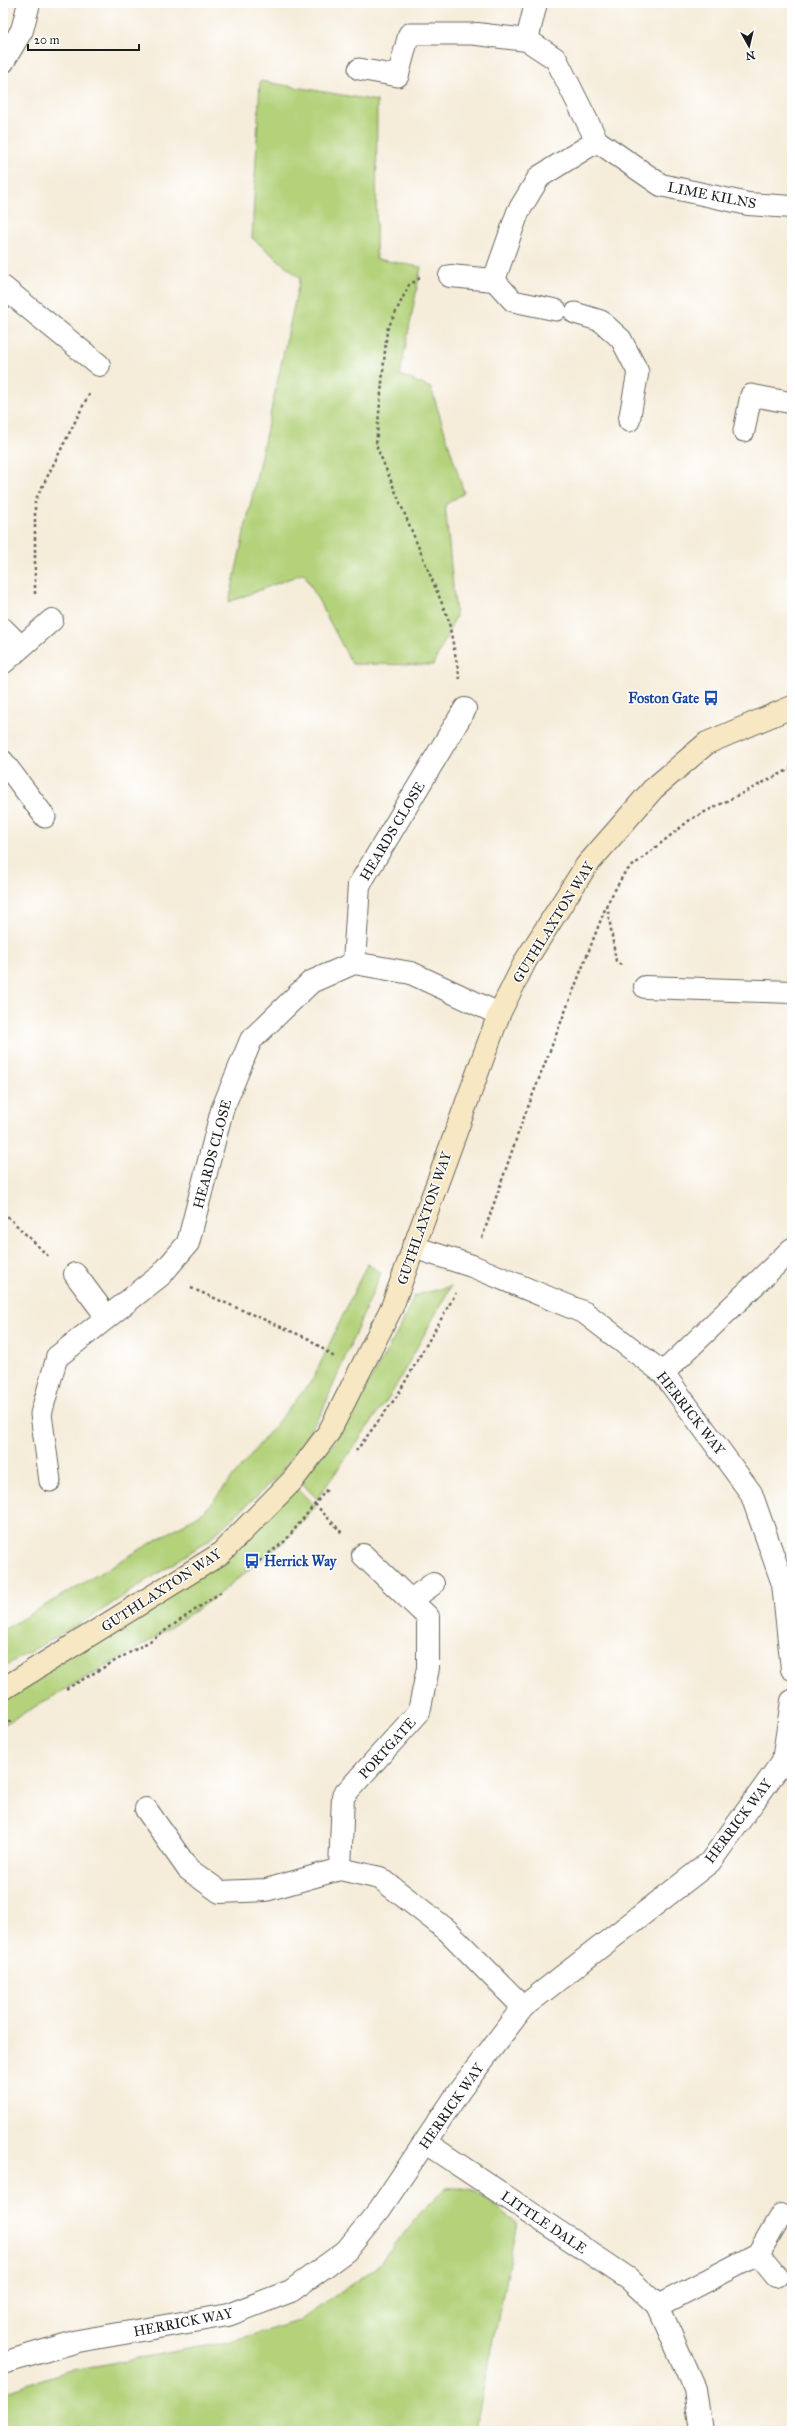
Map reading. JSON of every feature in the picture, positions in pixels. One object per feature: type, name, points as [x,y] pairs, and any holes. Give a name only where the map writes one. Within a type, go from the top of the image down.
[{"type":"street","points":[[3,62],[22,30],[29,3]]},
{"type":"street","points":[[527,40],[536,3]]},
{"type":"street","name":"LIME KILNS","points":[[477,34],[527,40],[556,59],[597,140],[661,186],[748,204],[792,207]]},
{"type":"street","points":[[450,276],[494,280],[518,212],[539,177],[597,140]]},
{"type":"street","points":[[3,287],[99,365]]},
{"type":"street","points":[[3,662],[52,620]]},
{"type":"street","points":[[3,629],[20,646]]},
{"type":"street","name":"GUTHLAXTON WAY","points":[[3,1689],[220,1554],[293,1480],[329,1432],[392,1308],[499,1014],[526,960],[586,866],[653,789],[707,743],[792,707]]},
{"type":"street","name":"HEARDS CLOSE","points":[[57,1357],[161,1276],[188,1243],[222,1110],[251,1040],[312,982],[354,963],[359,885],[465,709]]},
{"type":"street","points":[[354,963],[411,973],[499,1014]]},
{"type":"street","points":[[645,987],[792,992]]},
{"type":"street","name":"HERRICK WAY","points":[[413,1247],[472,1266],[585,1313],[663,1373],[752,1492],[783,1584],[792,1669]]},
{"type":"street","points":[[663,1373],[792,1249]]},
{"type":"street","points":[[75,1274],[107,1317]]},
{"type":"street","name":"PORTGATE","points":[[340,1869],[343,1796],[419,1712],[428,1668],[428,1618],[363,1555]]},
{"type":"street","points":[[411,1600],[433,1584]]},
{"type":"street","name":"HERRICK WAY","points":[[3,2363],[78,2341],[228,2315],[290,2291],[346,2251],[380,2209],[426,2143],[460,2090],[524,2007],[710,1862],[783,1761],[792,1701]]},
{"type":"street","points":[[146,1809],[188,1869],[220,1892],[266,1890],[340,1869],[380,1878],[447,1930],[524,2007]]},
{"type":"street","name":"LITTLE DALE","points":[[426,2143],[629,2279],[658,2306],[696,2389],[701,2431]]},
{"type":"street","points":[[658,2306],[758,2254],[780,2215]]},
{"type":"street","points":[[758,2254],[776,2276]]},
{"type":"lane","points":[[359,69],[398,76],[409,34],[477,34]]},
{"type":"lane","points":[[494,280],[513,301],[601,321],[621,339],[638,372],[629,421]]},
{"type":"lane","points":[[744,431],[751,395],[792,403]]},
{"type":"lane","points":[[3,761],[45,817]]},
{"type":"lane","points":[[50,1481],[41,1414],[57,1357]]},
{"type":"path","points":[[450,276],[416,279],[409,285],[398,303],[387,330],[376,445],[448,618],[465,709]]},
{"type":"path","points":[[52,620],[35,601],[35,501],[77,422],[99,365]]},
{"type":"path","points":[[607,904],[616,961],[645,987]]},
{"type":"path","points":[[3,1212],[63,1271],[75,1274]]},
{"type":"path","points":[[161,1276],[309,1339],[358,1375]]},
{"type":"path","points":[[293,1480],[363,1555]]},
{"type":"green space","points":[[260,81],[377,101],[376,259],[421,267],[400,375],[431,388],[464,493],[445,505],[456,616],[433,665],[352,664],[304,573],[229,602],[300,278],[252,238]]},
{"type":"green space","points":[[367,1264],[381,1273],[321,1414],[279,1475],[209,1540],[93,1616],[3,1667],[3,1630],[204,1512],[313,1379]]},
{"type":"green space","points":[[451,1286],[393,1391],[317,1499],[299,1480],[334,1443],[401,1326],[414,1296]]},
{"type":"green space","points":[[290,1483],[316,1506],[285,1541],[215,1597],[150,1641],[3,1725],[3,1690],[104,1634]]},
{"type":"green space","points":[[456,2187],[473,2190],[517,2222],[476,2431],[3,2431],[3,2392],[67,2371],[227,2342],[299,2321],[376,2268],[422,2211],[446,2188]]},
{"type":"place","name":"Foston Gate","points":[[711,698]]},
{"type":"place","name":"Herrick Way","points":[[252,1561]]}]
